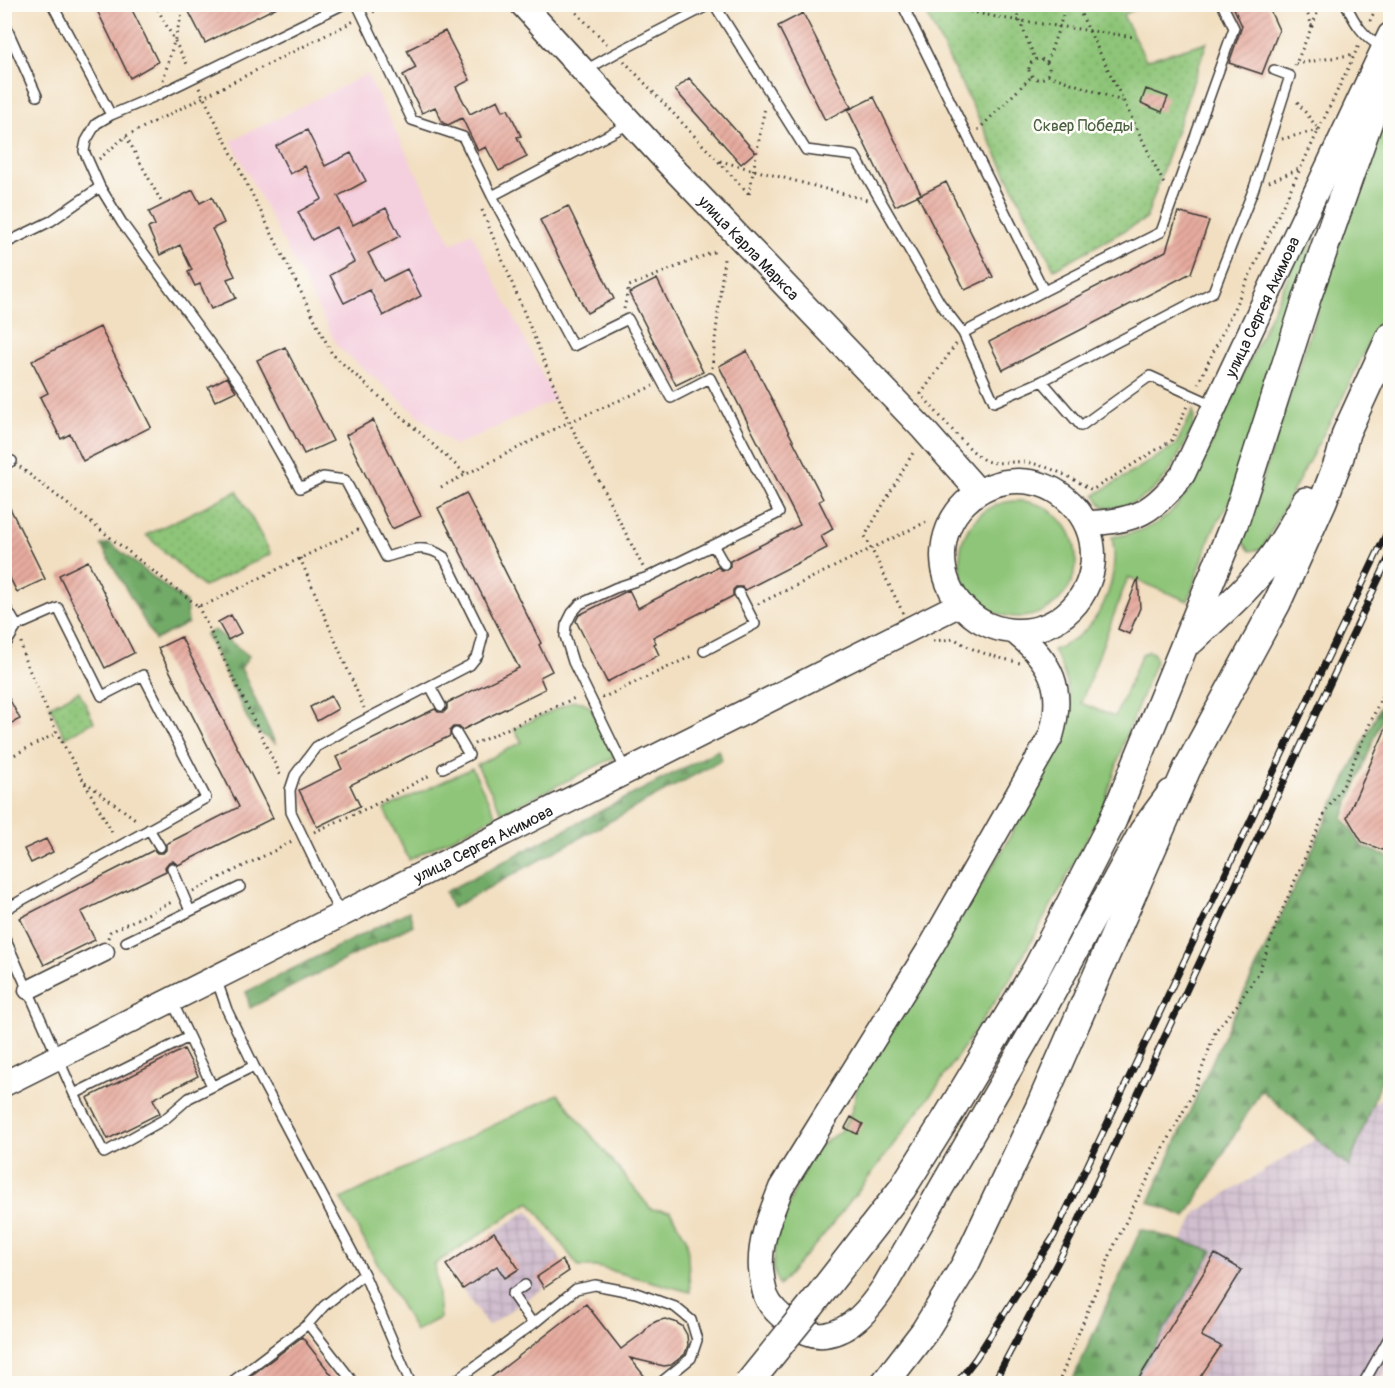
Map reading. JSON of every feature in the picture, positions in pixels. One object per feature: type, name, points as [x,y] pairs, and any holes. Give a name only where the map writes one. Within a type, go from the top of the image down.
[{"type":"main road","points":[[748,1383],[902,1189],[1037,968],[1113,820],[1236,519],[1388,48]]},
{"type":"main road","points":[[1185,646],[1243,592],[1270,561],[1346,433],[1390,337]]},
{"type":"main road","points":[[884,1383],[924,1332],[965,1265],[1043,1098],[1187,769],[1277,603],[1323,501],[1340,457],[1346,433]]},
{"type":"street","name":"улица Карла Маркса","points":[[522,4],[631,123],[923,429],[977,490]]},
{"type":"street","name":"улица Сергея Акимова","points":[[1086,523],[1110,522],[1137,516],[1161,500],[1183,474],[1388,48]]},
{"type":"street","points":[[1024,481],[1048,487],[1069,500],[1086,523],[1092,543],[1093,567],[1085,590],[1070,610],[1050,624],[1032,630],[1015,632],[979,620],[960,604],[948,582],[943,557],[947,532],[959,510],[977,490],[1000,483],[1024,481]]},
{"type":"street","name":"улица Сергея Акимова","points":[[4,1084],[960,604]]},
{"type":"street","points":[[1015,632],[1036,649],[1049,670],[1055,687],[1057,706],[1051,736],[932,945],[781,1188],[765,1229],[761,1268],[766,1298],[782,1317],[802,1331],[824,1336],[845,1328],[868,1310],[884,1287],[1045,1008],[1142,830],[1187,769]]},
{"type":"street","points":[[28,990],[105,951]]},
{"type":"lane","points":[[52,4],[111,115]]},
{"type":"lane","points":[[340,914],[291,812],[290,794],[295,775],[316,747],[470,665],[478,655],[483,636],[444,557],[435,550],[422,548],[386,557],[345,480],[323,477],[300,488],[247,394],[122,223],[100,187],[84,151],[86,141],[96,124],[111,115],[195,78],[327,8],[344,4]]},
{"type":"lane","points":[[357,4],[412,120],[463,137],[492,196],[573,346],[628,320],[671,398],[711,378],[779,513],[648,577],[607,591],[580,604],[572,613],[566,625],[565,636],[573,662],[626,771]]},
{"type":"lane","points":[[584,71],[616,52],[712,4],[806,150],[855,156],[939,303],[963,333],[994,402],[1042,381],[1213,292],[1254,188],[1290,76],[1274,70]]},
{"type":"lane","points":[[902,4],[1044,291]]},
{"type":"lane","points":[[963,333],[1161,232],[1234,28],[1222,4]]},
{"type":"lane","points":[[1346,4],[1354,22],[1373,42],[1388,48]]},
{"type":"lane","points":[[4,22],[37,96]]},
{"type":"lane","points":[[492,196],[631,123]]},
{"type":"lane","points":[[4,244],[51,221],[100,187]]},
{"type":"lane","points":[[1042,381],[1081,426],[1150,376],[1216,406]]},
{"type":"lane","points":[[713,545],[724,564]]},
{"type":"lane","points":[[704,651],[755,624],[739,592]]},
{"type":"lane","points":[[4,604],[17,626]]},
{"type":"lane","points":[[4,647],[17,626],[58,608],[102,696],[142,675],[206,798],[4,910]]},
{"type":"lane","points":[[430,686],[441,706]]},
{"type":"lane","points":[[443,768],[469,754],[456,733]]},
{"type":"lane","points":[[149,830],[160,847]]},
{"type":"lane","points":[[172,868],[190,911]]},
{"type":"lane","points":[[126,942],[240,887]]},
{"type":"lane","points":[[4,936],[74,1094],[104,1153],[165,1119],[189,1098],[254,1066]]},
{"type":"lane","points":[[216,978],[227,1010],[254,1066],[364,1274],[411,1383]]},
{"type":"lane","points":[[171,1000],[212,1086]]},
{"type":"lane","points":[[74,1094],[189,1037]]},
{"type":"lane","points":[[229,1383],[308,1324],[324,1306],[364,1274]]},
{"type":"lane","points":[[525,1285],[513,1294],[533,1324]]},
{"type":"lane","points":[[451,1383],[533,1324],[576,1289],[595,1285],[636,1293],[675,1307],[692,1320],[696,1340],[691,1358],[659,1383]]},
{"type":"lane","points":[[308,1324],[350,1378],[351,1383]]},
{"type":"lane","points":[[1363,1383],[1390,1336]]},
{"type":"path","points":[[155,4],[195,78],[332,354],[467,474]]},
{"type":"path","points":[[158,96],[185,4]]},
{"type":"path","points":[[90,165],[126,136],[389,4]]},
{"type":"path","points":[[567,4],[616,52],[749,194],[768,90]]},
{"type":"path","points":[[935,4],[1019,21],[1134,37]]},
{"type":"path","points":[[1013,4],[1035,59]]},
{"type":"path","points":[[1047,62],[1067,4]]},
{"type":"path","points":[[1076,4],[1173,201]]},
{"type":"path","points":[[1304,4],[1312,26]]},
{"type":"path","points":[[1290,76],[1321,4]]},
{"type":"path","points":[[1296,63],[1355,54]]},
{"type":"path","points":[[1042,58],[1050,68],[1048,75],[1043,79],[1032,76],[1030,64],[1035,59],[1042,58]]},
{"type":"path","points":[[1048,75],[1123,101]]},
{"type":"path","points":[[969,139],[1032,76]]},
{"type":"path","points":[[1269,142],[1319,130],[1286,88]]},
{"type":"path","points":[[126,136],[163,205]]},
{"type":"path","points":[[718,161],[882,204]]},
{"type":"path","points":[[1254,188],[1300,169]]},
{"type":"path","points":[[482,210],[569,422],[648,577]]},
{"type":"path","points":[[621,323],[629,286],[716,251]]},
{"type":"path","points":[[711,378],[724,259]]},
{"type":"path","points":[[441,487],[569,422],[663,382]]},
{"type":"path","points":[[910,628],[865,536],[914,451]]},
{"type":"path","points":[[8,463],[198,606],[290,794]]},
{"type":"path","points":[[748,609],[926,522]]},
{"type":"path","points":[[198,606],[209,603],[370,525]]},
{"type":"path","points":[[300,558],[368,718]]},
{"type":"path","points":[[17,626],[24,658],[57,733],[119,846]]},
{"type":"path","points":[[929,643],[940,639],[955,639],[987,656],[1026,664]]},
{"type":"path","points":[[592,702],[704,651]]},
{"type":"path","points":[[1058,1383],[1113,1248],[1194,1091],[1216,1030],[1237,1005],[1259,972],[1306,855],[1326,811],[1344,784],[1390,677]]},
{"type":"path","points":[[465,748],[587,693]]},
{"type":"path","points":[[4,760],[57,733]]},
{"type":"path","points":[[105,951],[110,932],[303,837],[370,807],[443,768]]},
{"type":"path","points":[[84,781],[149,830]]},
{"type":"shaded area","points":[[367,74],[452,244],[471,232],[555,400],[455,446],[338,347],[231,141]]},
{"type":"shaded area","points":[[1390,1093],[1390,1364],[1379,1383],[1105,1384],[1197,1212]]},
{"type":"shaded area","points":[[528,1210],[569,1271],[488,1326],[446,1265]]},
{"type":"green space","name":"Сквер Победы","points":[[922,5],[1144,5],[1123,15],[1146,60],[1207,42],[1146,219],[1054,269]]},
{"type":"green space","points":[[1390,103],[1390,298],[1340,403],[1262,549],[1250,551],[1242,541],[1354,198]]},
{"type":"green space","points":[[1315,218],[1319,222],[1236,490],[1212,532],[1188,601],[1128,577],[1081,703],[1115,717],[1142,654],[1149,651],[1154,654],[1156,661],[1125,738],[1104,806],[1010,979],[938,1085],[869,1177],[822,1237],[779,1286],[773,1268],[775,1244],[780,1224],[812,1152],[840,1131],[852,1111],[858,1083],[1002,851],[1062,739],[1069,704],[1067,683],[1053,650],[1083,632],[1103,605],[1113,572],[1112,537],[1138,531],[1159,521],[1177,506],[1193,484]]},
{"type":"green space","points":[[1193,411],[1194,420],[1191,430],[1162,482],[1134,502],[1113,508],[1101,504],[1095,495],[1176,445]]},
{"type":"green space","points":[[237,491],[271,554],[203,587],[146,535]]},
{"type":"green space","points":[[1018,501],[1040,506],[1059,518],[1071,537],[1076,559],[1071,581],[1059,600],[1040,612],[1018,617],[996,612],[977,600],[965,581],[960,559],[965,537],[977,518],[996,506]]},
{"type":"green space","points":[[110,543],[186,603],[188,623],[155,640],[101,545]]},
{"type":"green space","points":[[215,630],[249,656],[241,668],[275,743],[252,728],[206,634]]},
{"type":"green space","points":[[79,691],[94,722],[65,737],[50,706]]},
{"type":"green space","points":[[573,701],[583,702],[590,707],[615,757],[502,813],[477,765],[522,742],[514,729]]},
{"type":"green space","points":[[1380,707],[1383,716],[1343,818],[1362,846],[1390,857],[1390,1056],[1349,1167],[1261,1090],[1186,1217],[1149,1202],[1225,1033]]},
{"type":"green space","points":[[718,750],[722,760],[452,908],[445,892]]},
{"type":"green space","points":[[472,768],[496,816],[409,860],[384,809]]},
{"type":"green space","points":[[409,911],[413,925],[250,1008],[246,992]]},
{"type":"green space","points":[[558,1094],[651,1209],[670,1211],[687,1240],[690,1292],[597,1267],[579,1267],[530,1202],[435,1264],[440,1318],[415,1331],[341,1199]]},
{"type":"green space","points":[[1141,1229],[1213,1251],[1132,1383],[1071,1383]]},
{"type":"building","points":[[94,4],[129,4],[158,62],[130,78]]},
{"type":"building","points":[[185,4],[283,4],[205,43]]},
{"type":"building","points":[[1232,4],[1267,4],[1279,30],[1262,74],[1229,63],[1242,26]]},
{"type":"building","points":[[803,13],[851,107],[825,120],[778,26]]},
{"type":"building","points":[[445,31],[470,80],[456,87],[470,114],[498,100],[503,111],[508,109],[521,136],[517,137],[527,157],[499,171],[486,147],[478,151],[462,118],[448,125],[443,123],[435,107],[422,113],[403,75],[416,68],[407,50]]},
{"type":"building","points":[[689,78],[755,152],[741,164],[675,90]]},
{"type":"building","points":[[1146,89],[1168,97],[1162,112],[1141,103]]},
{"type":"building","points":[[874,97],[921,194],[895,206],[848,110]]},
{"type":"building","points":[[307,130],[325,166],[351,153],[366,181],[338,196],[353,225],[386,208],[400,236],[368,253],[383,281],[407,269],[421,296],[383,316],[370,290],[344,303],[330,275],[354,262],[336,227],[312,240],[298,212],[322,199],[305,166],[290,174],[276,146]]},
{"type":"building","points":[[946,182],[993,277],[965,290],[918,196]]},
{"type":"building","points":[[193,190],[200,203],[212,197],[224,223],[212,229],[235,276],[227,279],[236,298],[211,309],[200,284],[195,286],[188,272],[192,270],[180,245],[160,255],[148,228],[155,225],[149,212]]},
{"type":"building","points":[[568,206],[614,299],[587,313],[540,220]]},
{"type":"building","points":[[1178,212],[1209,221],[1191,273],[1003,370],[989,342],[1166,251]]},
{"type":"building","points":[[657,279],[703,372],[676,385],[629,293]]},
{"type":"building","points":[[100,327],[151,427],[83,461],[70,434],[61,439],[40,397],[48,393],[32,361]]},
{"type":"building","points":[[285,347],[333,441],[304,454],[257,360]]},
{"type":"building","points":[[747,351],[823,499],[819,501],[833,529],[821,536],[827,548],[745,590],[742,587],[736,587],[733,590],[733,596],[653,637],[659,655],[607,682],[576,621],[579,615],[629,590],[638,608],[718,567],[721,570],[727,570],[730,567],[730,561],[800,525],[719,366]]},
{"type":"building","points":[[227,377],[236,391],[215,401],[208,387]]},
{"type":"building","points":[[373,420],[421,516],[392,529],[346,435]]},
{"type":"building","points":[[466,493],[541,643],[539,645],[552,671],[540,677],[545,689],[462,730],[459,727],[453,727],[450,730],[450,736],[350,785],[360,806],[317,827],[299,790],[342,769],[336,757],[435,709],[438,712],[444,712],[447,709],[447,703],[519,668],[438,508]]},
{"type":"building","points":[[4,496],[45,579],[17,592],[4,566]]},
{"type":"building","points":[[88,561],[134,653],[105,668],[59,575]]},
{"type":"building","points":[[1138,578],[1140,608],[1129,634],[1118,629]]},
{"type":"building","points":[[231,615],[241,633],[228,640],[218,622]]},
{"type":"building","points":[[181,637],[273,818],[178,865],[173,861],[169,862],[165,867],[166,871],[81,912],[95,940],[44,965],[20,918],[154,850],[157,853],[163,853],[166,850],[166,844],[239,807],[158,648]]},
{"type":"building","points":[[4,689],[20,719],[4,727]]},
{"type":"building","points":[[331,696],[338,709],[317,721],[310,707]]},
{"type":"building","points":[[1390,719],[1390,853],[1362,842],[1347,817]]},
{"type":"building","points":[[46,839],[53,852],[31,863],[24,849]]},
{"type":"building","points":[[184,1049],[198,1076],[153,1099],[160,1113],[108,1139],[87,1098]]},
{"type":"building","points":[[851,1117],[863,1124],[857,1134],[845,1128]]},
{"type":"building","points":[[494,1232],[519,1269],[505,1278],[497,1266],[463,1289],[446,1265]]},
{"type":"building","points":[[1215,1254],[1242,1270],[1201,1336],[1221,1346],[1196,1383],[1136,1383]]},
{"type":"building","points":[[562,1260],[569,1271],[544,1288],[537,1277]]},
{"type":"building","points":[[586,1304],[621,1349],[644,1332],[649,1325],[665,1319],[682,1326],[687,1335],[688,1345],[685,1354],[671,1365],[664,1366],[630,1358],[650,1383],[484,1383]]},
{"type":"building","points":[[302,1337],[338,1383],[241,1383]]},
{"type":"railway","points":[[956,1384],[976,1358],[1054,1236],[1390,526]]},
{"type":"railway","points":[[993,1384],[1071,1237],[1390,555]]}]
